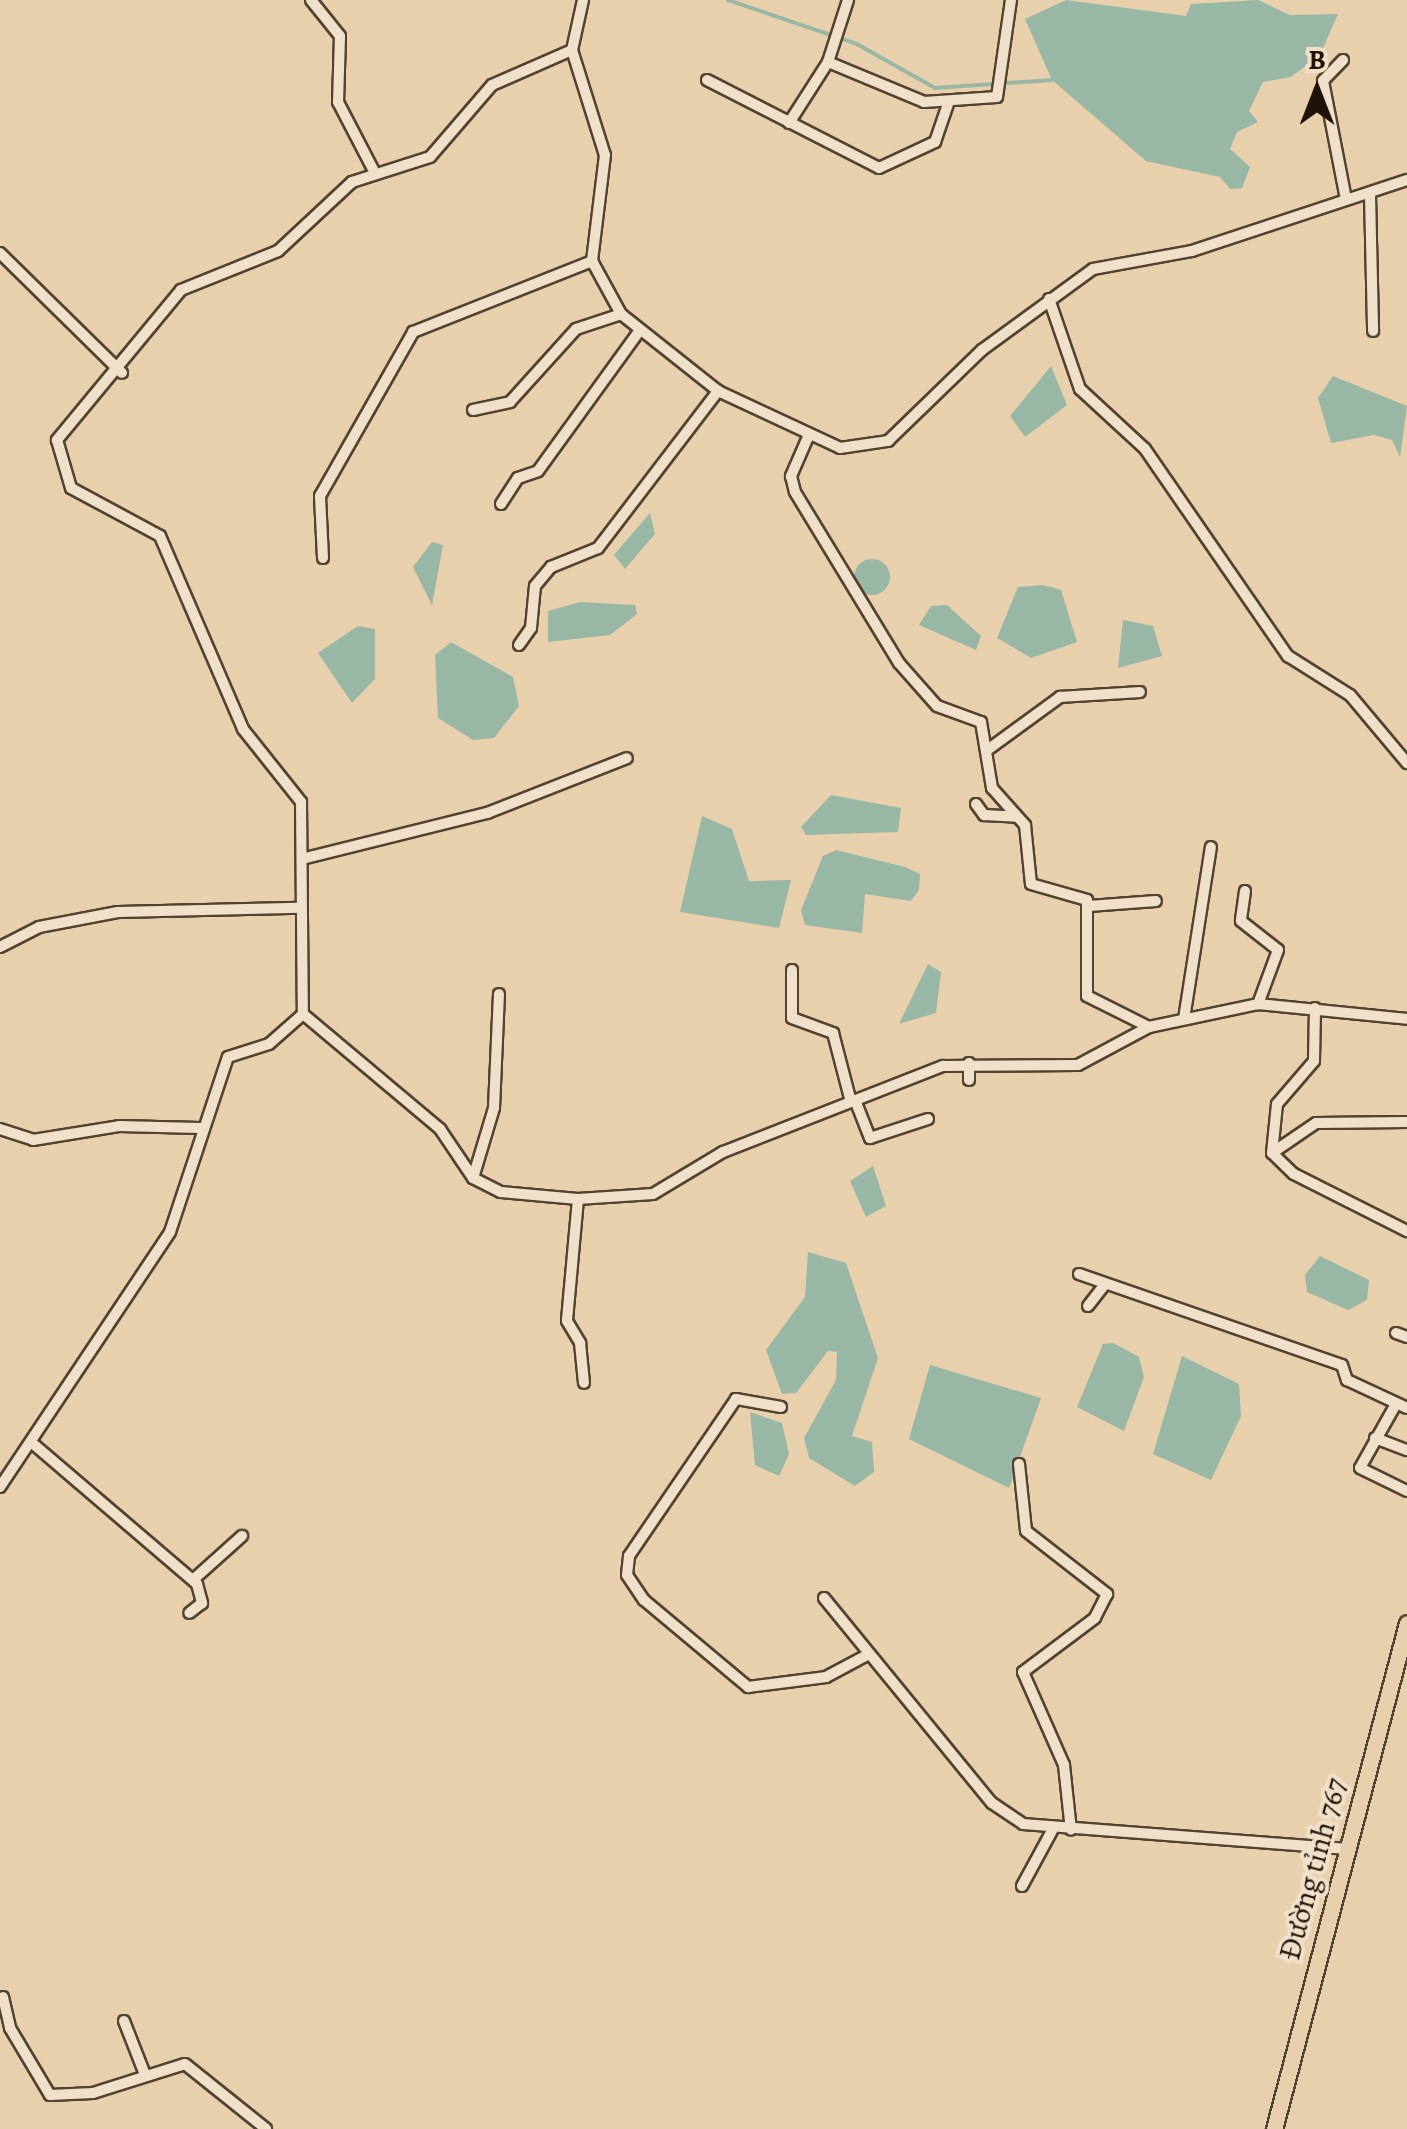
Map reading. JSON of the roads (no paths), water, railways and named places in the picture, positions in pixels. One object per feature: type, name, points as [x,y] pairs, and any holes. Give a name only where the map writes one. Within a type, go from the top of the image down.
[{"type":"main road","name":"Đường tỉnh 767","points":[[1274,2129],[1346,1849],[1400,1676],[1407,1623]]},
{"type":"street","points":[[311,0],[340,36],[338,102],[375,173]]},
{"type":"street","points":[[583,0],[572,50],[605,155],[592,262],[621,314],[638,333],[718,391],[808,436],[878,446],[1049,298],[1122,257],[1192,251],[1407,180]]},
{"type":"street","points":[[790,123],[828,62],[848,0]]},
{"type":"street","points":[[828,62],[902,96],[948,104],[1004,83],[1011,0]]},
{"type":"street","points":[[572,50],[492,86],[430,157],[375,173],[345,187],[278,251],[181,290],[122,372],[57,440],[59,466],[85,499],[141,518],[160,536],[243,729],[300,802],[306,858],[300,908],[303,1014],[440,1130],[474,1178],[501,1192],[578,1199],[653,1194],[723,1152],[853,1101],[969,1063],[1078,1065],[1150,1027],[1258,1004],[1407,1019]]},
{"type":"street","points":[[1343,60],[1323,80],[1346,199]]},
{"type":"street","points":[[707,80],[879,168],[935,142],[948,104]]},
{"type":"street","points":[[1370,195],[1373,331]]},
{"type":"street","points":[[0,253],[122,372]]},
{"type":"street","points":[[323,558],[320,496],[413,332],[592,262]]},
{"type":"street","points":[[1049,298],[1080,390],[1145,448],[1288,656],[1350,695],[1407,763]]},
{"type":"street","points":[[472,410],[510,402],[576,329],[621,314]]},
{"type":"street","points":[[502,504],[518,478],[538,471],[638,333]]},
{"type":"street","points":[[519,646],[532,628],[538,582],[598,548],[718,391]]},
{"type":"street","points":[[808,436],[791,476],[795,492],[899,662],[937,706],[982,722],[992,788],[1018,817],[1032,884],[1089,906],[1156,901]]},
{"type":"street","points":[[986,750],[1060,697],[1140,692]]},
{"type":"street","points":[[306,858],[487,813],[627,758]]},
{"type":"street","points":[[976,804],[984,815],[1018,817]]},
{"type":"street","points":[[1184,1019],[1211,847]]},
{"type":"street","points":[[1245,891],[1241,922],[1278,950],[1258,1004]]},
{"type":"street","points":[[1089,906],[1087,996],[1150,1027]]},
{"type":"street","points":[[0,947],[39,926],[118,912],[300,908]]},
{"type":"street","points":[[792,970],[792,1018],[832,1033],[853,1101],[870,1138],[928,1119]]},
{"type":"street","points":[[474,1178],[494,1108],[499,994]]},
{"type":"street","points":[[1272,1153],[1277,1104],[1314,1061],[1314,1008]]},
{"type":"street","points":[[0,1487],[170,1232],[200,1128],[233,1051],[268,1044],[303,1014]]},
{"type":"street","points":[[969,1063],[969,1080]]},
{"type":"street","points":[[1272,1153],[1316,1123],[1407,1122]]},
{"type":"street","points":[[0,1129],[40,1140],[119,1126],[200,1128]]},
{"type":"street","points":[[1272,1153],[1294,1174],[1407,1231]]},
{"type":"street","points":[[578,1199],[567,1322],[580,1343],[584,1383]]},
{"type":"street","points":[[1079,1274],[1169,1298],[1188,1316],[1342,1366],[1347,1380],[1401,1406],[1375,1438],[1362,1474],[1407,1491]]},
{"type":"street","points":[[1088,1306],[1105,1284]]},
{"type":"street","points":[[781,1407],[736,1399],[639,1540],[627,1575],[748,1688],[826,1678],[869,1654]]},
{"type":"street","points":[[1375,1438],[1407,1450]]},
{"type":"street","points":[[31,1442],[192,1580],[203,1600],[189,1612]]},
{"type":"street","points":[[1019,1464],[1026,1531],[1107,1594],[1095,1618],[1023,1672],[1064,1765],[1070,1830]]},
{"type":"street","points":[[192,1580],[242,1536]]},
{"type":"street","points":[[824,1598],[992,1803],[1053,1829],[1346,1849]]},
{"type":"street","points":[[1022,1886],[1053,1829]]},
{"type":"street","points":[[4,1997],[10,2028],[50,2095],[93,2093],[144,2072],[193,2066],[266,2129]]},
{"type":"street","points":[[124,2021],[144,2072]]},
{"type":"waterway","points":[[728,0],[857,44],[935,88],[1052,80]]}]
